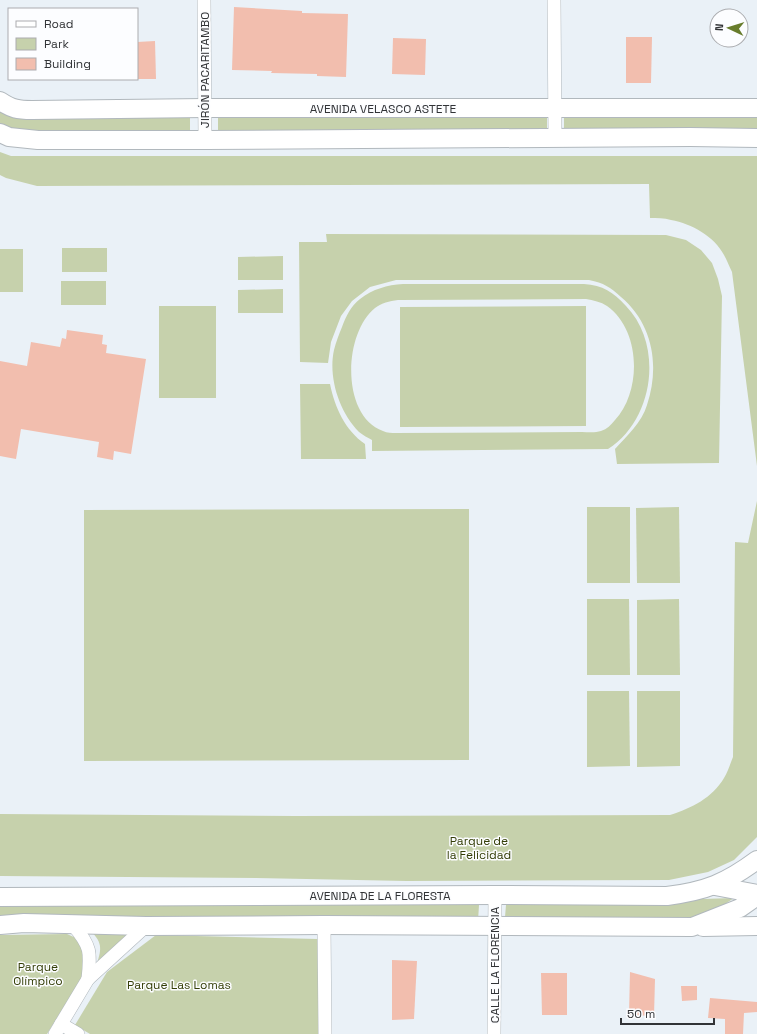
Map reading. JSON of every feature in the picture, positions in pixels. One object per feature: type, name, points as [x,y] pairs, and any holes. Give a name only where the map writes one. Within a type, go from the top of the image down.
[{"type":"main road","name":"AVENIDA VELASCO ASTETE","points":[[3,101],[15,109],[32,110],[205,108],[757,108]]},
{"type":"main road","points":[[690,137],[757,131]]},
{"type":"main road","points":[[0,133],[10,137],[38,140],[757,138]]},
{"type":"main road","points":[[715,886],[733,877],[757,860]]},
{"type":"main road","name":"AVENIDA DE LA FLORESTA","points":[[0,897],[495,895],[667,896],[684,894],[715,886],[757,895]]},
{"type":"main road","name":"AVENIDA DE LA FLORESTA","points":[[692,927],[740,908],[757,895]]},
{"type":"main road","name":"AVENIDA DE LA FLORESTA","points":[[0,925],[24,923],[146,926],[757,926]]},
{"type":"street","name":"JIRÓN PACARITAMBO","points":[[204,0],[205,140]]},
{"type":"street","points":[[554,0],[555,138]]},
{"type":"street","name":"CALLE LA FLORENCIA","points":[[494,1034],[495,895]]},
{"type":"street","points":[[73,925],[85,938],[89,949],[90,962],[88,979]]},
{"type":"street","points":[[324,925],[325,1034]]},
{"type":"street","points":[[78,1034],[58,1029],[88,979],[146,926]]},
{"type":"green space","points":[[0,109],[190,115],[190,135],[22,132],[0,126]]},
{"type":"green space","points":[[547,115],[547,134],[218,135],[218,116]]},
{"type":"green space","points":[[757,116],[757,128],[564,129],[564,117]]},
{"type":"green space","points":[[0,152],[11,156],[757,156],[757,466],[732,272],[720,248],[702,232],[687,224],[663,218],[650,218],[649,184],[37,186],[0,175]]},
{"type":"green space","points":[[326,234],[666,235],[686,240],[701,250],[712,263],[722,296],[719,463],[617,464],[615,449],[638,423],[645,411],[651,390],[653,361],[647,333],[632,308],[610,288],[594,281],[396,280],[370,287],[352,301],[341,316],[331,342],[328,363],[300,362],[299,242],[327,242]]},
{"type":"green space","points":[[62,248],[107,248],[107,272],[62,272]]},
{"type":"green space","points":[[0,249],[23,249],[23,292],[0,292]]},
{"type":"green space","points":[[283,256],[283,280],[238,280],[238,257]]},
{"type":"green space","points":[[61,281],[106,281],[106,305],[61,305]]},
{"type":"green space","points":[[584,284],[597,286],[607,290],[626,306],[638,322],[646,341],[649,361],[648,381],[644,401],[636,420],[624,436],[608,449],[372,451],[372,440],[359,432],[352,424],[346,415],[337,394],[333,371],[334,350],[345,319],[351,308],[375,290],[397,285]],"holes":[[[586,299],[597,301],[607,306],[618,317],[626,330],[632,345],[634,361],[630,393],[624,408],[612,424],[599,432],[390,433],[383,431],[369,422],[360,409],[354,392],[351,374],[352,354],[357,336],[364,320],[375,308],[380,305],[398,300]]]},
{"type":"green space","points":[[283,289],[283,313],[238,313],[238,290]]},
{"type":"green space","points":[[159,306],[216,306],[216,398],[159,398]]},
{"type":"green space","points":[[586,306],[586,426],[400,427],[400,307]]},
{"type":"green space","points":[[300,384],[330,384],[338,410],[346,425],[365,444],[366,459],[301,459]]},
{"type":"green space","name":"Parque de la Felicidad","points":[[757,501],[757,837],[734,860],[708,872],[669,880],[407,881],[0,876],[0,814],[295,816],[670,815],[686,809],[701,801],[714,791],[727,773],[733,757],[735,542],[748,543]]},
{"type":"green space","points":[[587,507],[630,507],[630,583],[587,583]]},
{"type":"green space","points":[[679,507],[680,583],[637,583],[636,508]]},
{"type":"green space","points":[[469,509],[469,760],[84,761],[84,510]]},
{"type":"green space","points":[[587,599],[629,599],[630,675],[587,675]]},
{"type":"green space","points":[[679,599],[680,675],[637,675],[637,600]]},
{"type":"green space","points":[[587,691],[629,691],[630,766],[587,767]]},
{"type":"green space","points":[[637,691],[680,691],[680,766],[637,767]]},
{"type":"green space","points":[[734,898],[713,912],[688,920],[505,917],[506,905]]},
{"type":"green space","points":[[0,905],[479,905],[478,921],[0,918]]},
{"type":"green space","points":[[90,930],[132,932],[96,967],[100,947],[98,939]]},
{"type":"green space","name":"Parque Olímpico","points":[[67,934],[76,938],[81,944],[85,961],[84,974],[47,1034],[0,1034],[0,935]]},
{"type":"green space","name":"Parque Las Lomas","points":[[156,935],[318,939],[320,1034],[90,1034],[75,1025],[107,972]]},
{"type":"building","points":[[234,7],[302,11],[302,13],[348,14],[346,77],[317,76],[317,74],[271,73],[272,71],[232,70]]},
{"type":"building","points":[[626,37],[652,37],[651,83],[626,83]]},
{"type":"building","points":[[393,38],[426,39],[425,75],[392,74]]},
{"type":"building","points":[[155,41],[156,79],[138,79],[138,42]]},
{"type":"building","points":[[67,330],[103,335],[102,344],[107,345],[106,353],[146,359],[131,454],[114,451],[113,460],[97,457],[99,442],[21,429],[16,459],[0,456],[0,361],[27,366],[31,342],[60,347],[62,338],[66,339]]},
{"type":"building","points":[[392,960],[417,961],[414,1019],[392,1020]]},
{"type":"building","points":[[630,972],[655,979],[654,1016],[629,1015]]},
{"type":"building","points":[[541,973],[567,973],[567,1015],[542,1015]]},
{"type":"building","points":[[681,986],[697,986],[697,1000],[682,1001]]},
{"type":"building","points":[[710,998],[757,1002],[757,1012],[744,1013],[743,1034],[725,1034],[725,1019],[708,1018]]}]
